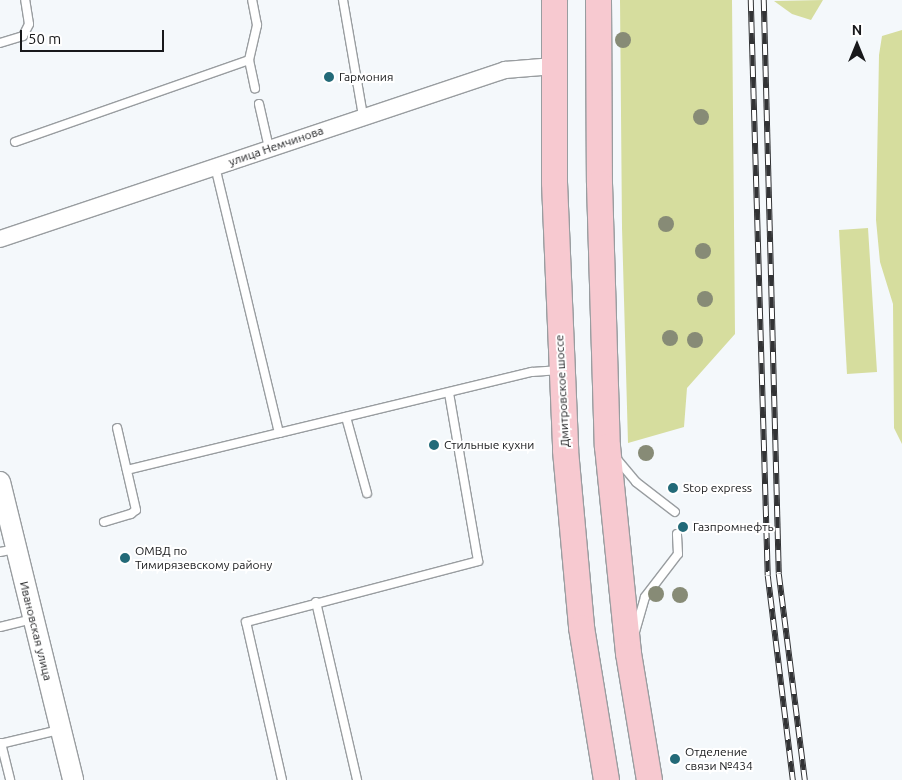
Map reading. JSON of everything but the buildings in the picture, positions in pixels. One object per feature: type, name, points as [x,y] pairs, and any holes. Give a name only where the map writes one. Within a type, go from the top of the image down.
[{"type":"main road","name":"Дмитровское шоссе","points":[[554,0],[561,370],[581,628],[606,780]]},
{"type":"main road","points":[[598,0],[599,183],[607,446],[628,653],[649,780]]},
{"type":"street","name":"улица Немчинова","points":[[0,239],[505,70],[554,66]]},
{"type":"street","name":"Ивановская улица","points":[[0,482],[8,550],[33,619],[73,780]]},
{"type":"lane","points":[[0,43],[23,36],[29,24],[25,0]]},
{"type":"lane","points":[[252,0],[257,25],[249,60],[255,88]]},
{"type":"lane","points":[[343,0],[363,116]]},
{"type":"lane","points":[[15,142],[249,60]]},
{"type":"lane","points":[[259,104],[269,148]]},
{"type":"lane","points":[[215,167],[279,433]]},
{"type":"lane","points":[[128,470],[532,372],[561,370]]},
{"type":"lane","points":[[282,780],[246,622],[316,602],[478,561],[449,393]]},
{"type":"lane","points":[[346,417],[367,493]]},
{"type":"lane","points":[[104,522],[131,514],[136,510],[117,428]]},
{"type":"lane","points":[[607,446],[636,482],[675,512]]},
{"type":"lane","points":[[628,653],[645,597],[678,554],[677,534]]},
{"type":"lane","points":[[316,602],[357,780]]},
{"type":"lane","points":[[0,627],[33,619]]},
{"type":"lane","points":[[10,780],[1,743],[60,730]]},
{"type":"green space","points":[[620,0],[732,0],[735,334],[687,388],[684,427],[628,443],[622,228]]},
{"type":"green space","points":[[823,0],[811,20],[792,14],[774,1]]},
{"type":"green space","points":[[902,30],[902,444],[894,428],[893,304],[880,262],[876,220],[879,55],[882,36]]},
{"type":"green space","points":[[868,228],[877,372],[847,374],[839,230]]},
{"type":"railway","points":[[751,0],[768,576],[793,780]]},
{"type":"railway","points":[[764,0],[779,574],[805,780]]},
{"type":"place","name":"Гармония","points":[[329,77]]},
{"type":"place","name":"Стильные кухни","points":[[434,445]]},
{"type":"place","name":"Stop express","points":[[673,488]]},
{"type":"place","name":"Газпромнефть","points":[[683,527]]},
{"type":"place","name":"ОМВД по Тимирязевскому району","points":[[125,558]]},
{"type":"place","name":"Отделение связи №434","points":[[675,759]]}]
